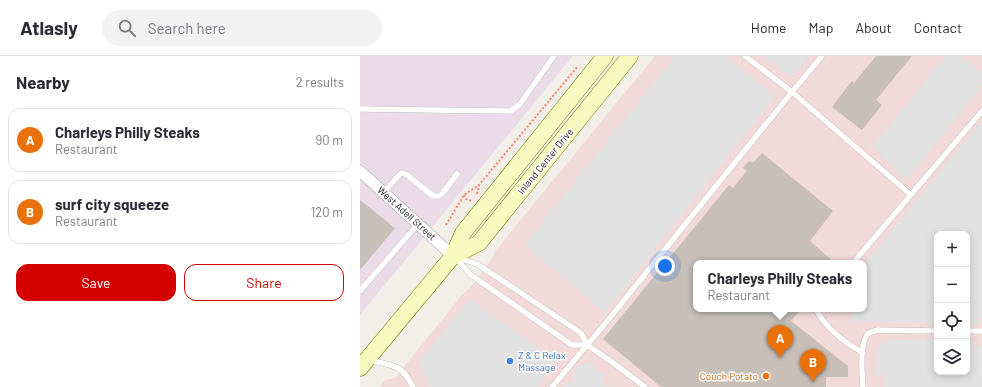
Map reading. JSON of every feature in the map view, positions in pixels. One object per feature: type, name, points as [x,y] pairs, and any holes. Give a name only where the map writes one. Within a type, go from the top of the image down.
[{"type":"main road","name":"Inland Center Drive","points":[[364,364],[453,256],[463,233],[605,56]]},
{"type":"main road","name":"Inland Center Drive","points":[[453,256],[479,243],[630,56]]},
{"type":"street","name":"West Adell Street","points":[[360,171],[453,256]]},
{"type":"lane","points":[[745,56],[792,92],[911,195]]},
{"type":"lane","points":[[552,387],[822,56]]},
{"type":"lane","points":[[360,109],[511,111],[520,104],[553,57]]},
{"type":"lane","points":[[856,260],[982,110]]},
{"type":"lane","points":[[384,192],[402,173],[408,175],[432,196],[439,196],[457,174]]},
{"type":"lane","points":[[360,291],[418,224]]},
{"type":"lane","points":[[453,256],[471,275],[572,345],[587,345]]},
{"type":"lane","points":[[453,256],[477,264],[581,333],[587,345],[645,387]]},
{"type":"lane","points":[[818,312],[822,320],[851,346],[862,352]]},
{"type":"lane","points":[[862,387],[862,352],[865,339],[868,334],[877,330],[934,331]]},
{"type":"lane","points":[[970,331],[982,331]]},
{"type":"lane","points":[[364,364],[397,367],[403,371],[413,387]]},
{"type":"path","points":[[446,225],[464,195],[479,185],[582,62]]},
{"type":"path","points":[[464,195],[466,199],[472,201],[479,185]]},
{"type":"shaded area","points":[[360,56],[573,56],[360,315]]},
{"type":"shaded area","points":[[655,56],[982,56],[982,387],[380,387],[385,380],[395,378],[461,296],[470,288],[491,260],[496,250]]},
{"type":"shaded area","points":[[675,56],[725,56],[775,96],[605,313],[524,245]]},
{"type":"shaded area","points":[[764,56],[809,56],[791,78]]},
{"type":"shaded area","points":[[946,56],[962,56],[982,73],[982,85],[907,180],[872,146]]},
{"type":"shaded area","points":[[982,121],[982,318],[977,324],[970,323],[970,231],[934,231],[934,323],[851,321],[851,312],[867,312],[867,260]]},
{"type":"shaded area","points":[[470,299],[557,361],[537,387],[429,387],[419,362]]},
{"type":"shaded area","points":[[934,339],[934,375],[970,375],[970,340],[973,340],[974,350],[982,345],[982,387],[885,387],[885,371],[876,376],[877,348],[889,340]]},
{"type":"shaded area","points":[[582,363],[594,363],[594,372],[603,371],[603,386],[623,387],[563,387],[563,383],[573,383],[573,372]]},
{"type":"building","points":[[876,56],[912,56],[876,100],[882,105],[862,130],[832,107],[852,81],[854,83]]},
{"type":"building","points":[[762,153],[833,211],[810,241],[832,260],[693,260],[693,312],[798,312],[791,321],[848,366],[848,377],[826,377],[826,387],[661,387],[603,339],[729,185],[733,188],[747,171],[743,168],[749,161],[753,163]]},
{"type":"building","points":[[360,200],[395,228],[360,270]]},
{"type":"place","name":"Charleys Philly Steaks","points":[[780,358]]},
{"type":"place","name":"Z & C Relax Massage","points":[[510,361]]},
{"type":"place","name":"Couch Potato","points":[[766,376]]},
{"type":"place","name":"surf city squeeze","points":[[813,382]]}]
